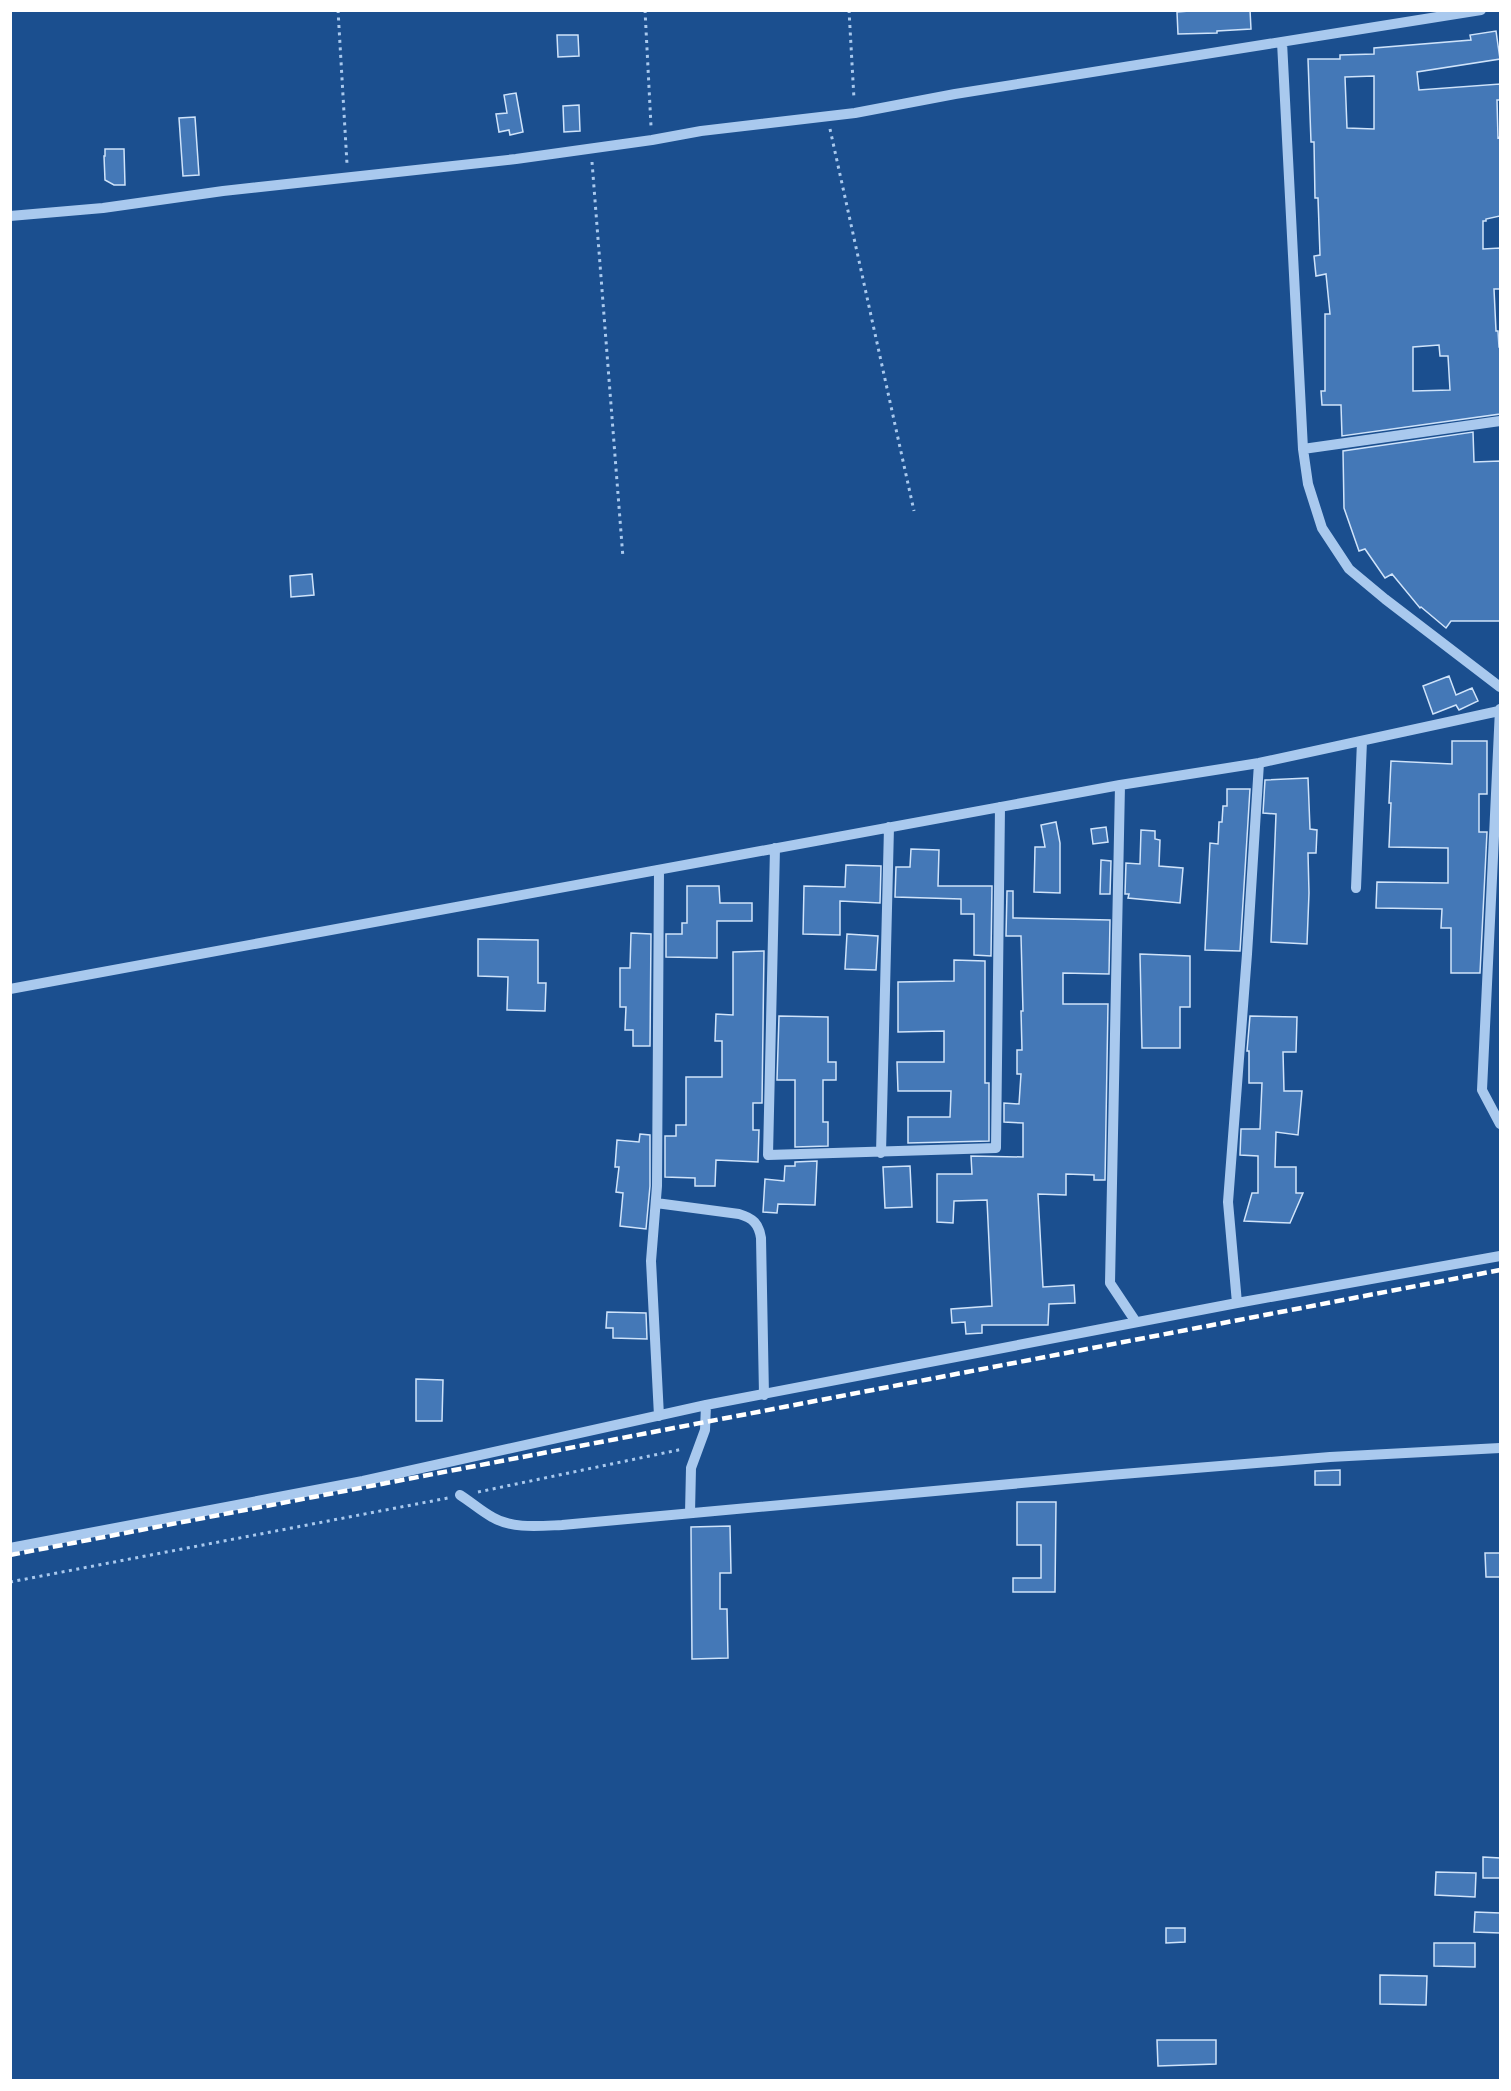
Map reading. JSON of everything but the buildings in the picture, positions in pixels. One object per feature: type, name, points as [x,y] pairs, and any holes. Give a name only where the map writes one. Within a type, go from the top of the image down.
[{"type":"street","points":[[10,216],[103,208],[223,191],[516,159],[700,131],[855,113],[955,94],[1481,10]]},
{"type":"street","points":[[1281,42],[1303,449],[1308,484],[1322,528],[1350,569],[1385,599],[1500,687]]},
{"type":"street","points":[[1303,449],[1500,421]]},
{"type":"street","points":[[10,989],[1119,785],[1259,763],[1500,710],[1482,1090],[1500,1124]]},
{"type":"street","points":[[1356,888],[1362,741]]},
{"type":"street","points":[[1237,1303],[1227,1202],[1247,954],[1259,763]]},
{"type":"street","points":[[1119,785],[1110,1282],[1136,1322]]},
{"type":"street","points":[[775,848],[768,1155],[996,1148],[1000,807]]},
{"type":"street","points":[[882,1153],[889,827]]},
{"type":"street","points":[[659,870],[656,1203],[651,1287],[659,1416]]},
{"type":"street","points":[[656,1203],[748,1216],[759,1229],[764,1395]]},
{"type":"street","points":[[10,1548],[363,1481],[706,1405],[1237,1303],[1500,1256]]},
{"type":"street","points":[[690,1513],[691,1468],[705,1430],[706,1405]]},
{"type":"street","points":[[460,1495],[493,1518],[512,1524],[561,1525],[1307,1459],[1500,1448]]},
{"type":"path","points":[[338,10],[347,177]]},
{"type":"path","points":[[645,10],[652,140]]},
{"type":"path","points":[[849,10],[855,113]]},
{"type":"path","points":[[827,116],[914,511]]},
{"type":"path","points":[[591,149],[623,558]]},
{"type":"path","points":[[10,1582],[460,1495],[698,1446]]},
{"type":"railway","points":[[10,1555],[1500,1270]]}]
